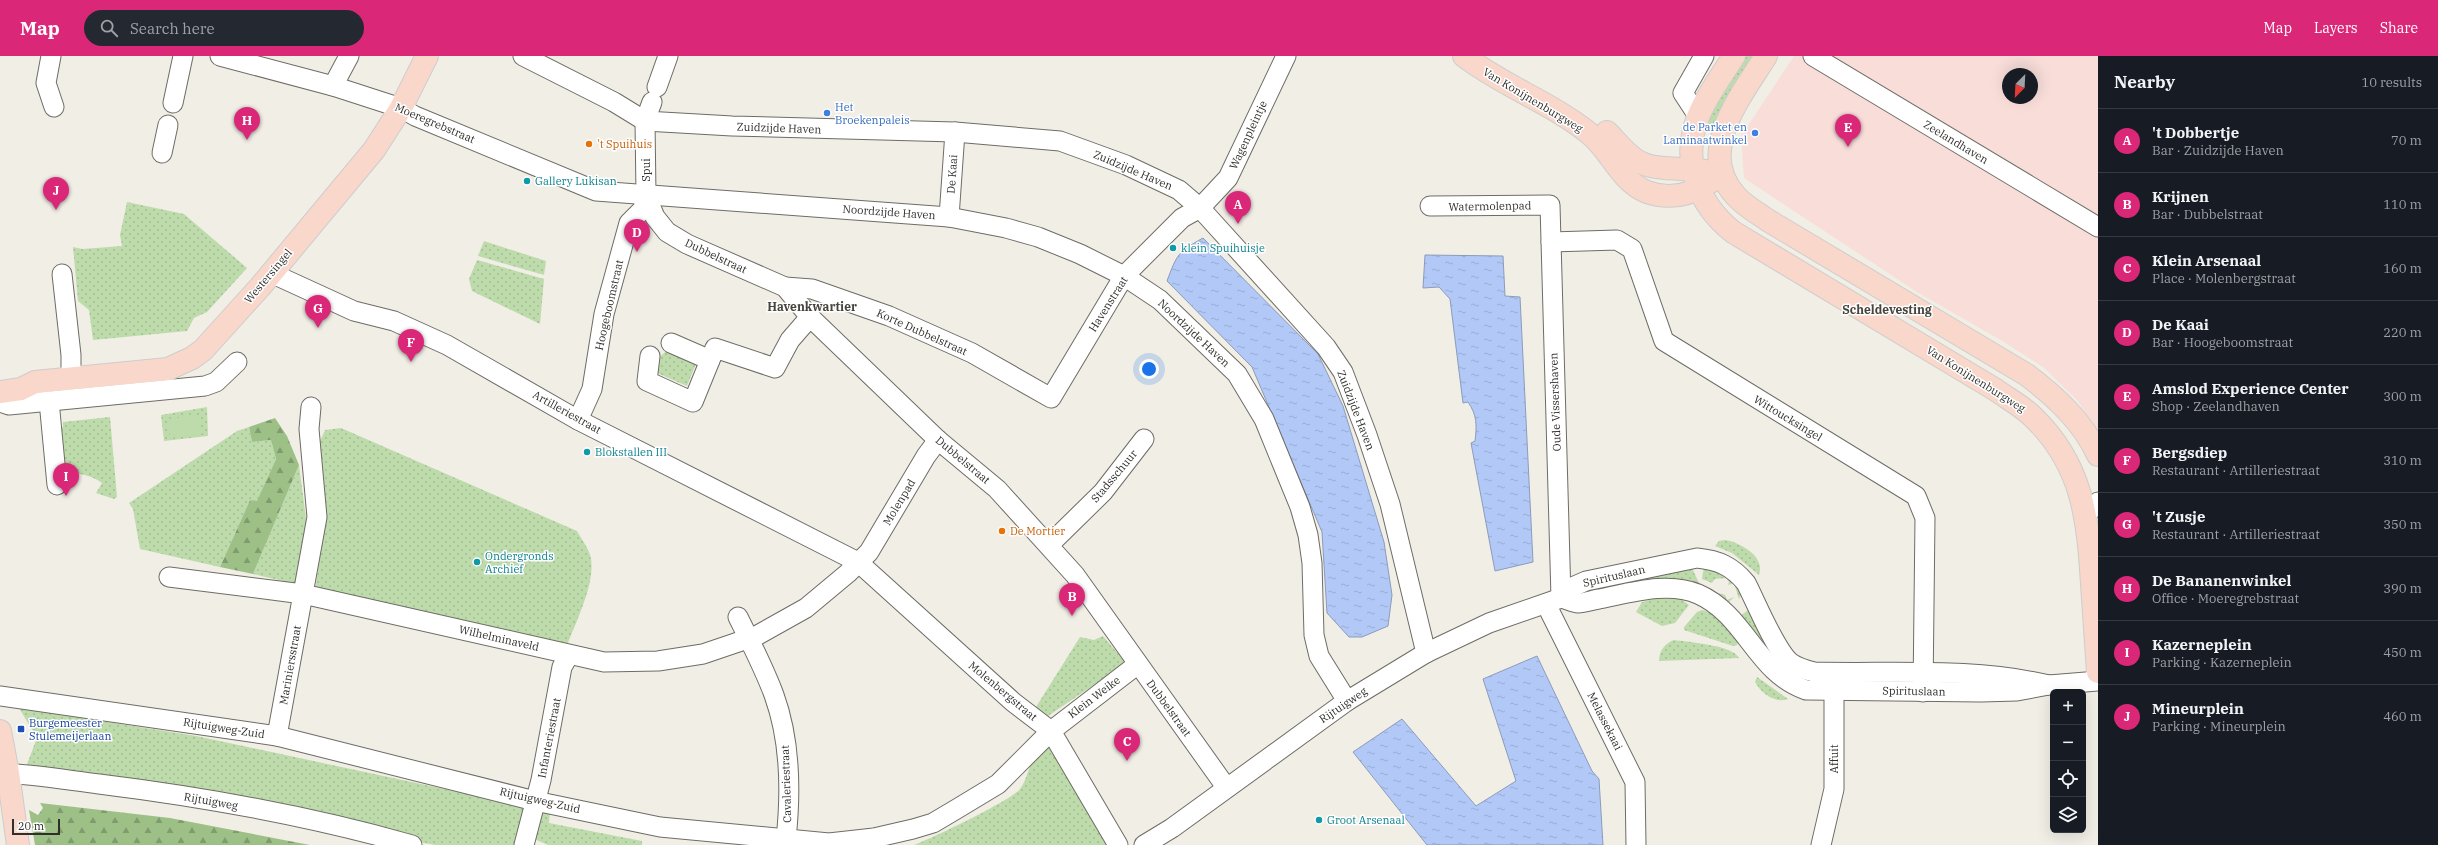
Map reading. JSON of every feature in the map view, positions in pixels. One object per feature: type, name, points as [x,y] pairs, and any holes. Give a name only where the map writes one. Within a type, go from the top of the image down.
[{"type":"main road","name":"Westersingel","points":[[0,381],[23,378],[35,382],[71,380],[168,369],[192,358],[209,344],[271,273],[374,150],[401,108],[427,56]]},
{"type":"main road","name":"Van Konijnenburgweg","points":[[1464,56],[1481,70],[1585,130],[1602,146],[1628,179],[1641,189],[1671,196],[1698,190],[1722,173]]},
{"type":"main road","name":"Van Konijnenburgweg","points":[[1482,56],[1585,114],[1640,162],[1651,166],[1692,168],[1722,173]]},
{"type":"main road","points":[[1692,168],[1692,141],[1698,116],[1734,56]]},
{"type":"main road","points":[[1766,56],[1723,131],[1720,148],[1722,173],[1734,194],[1769,221],[1897,296],[2042,386],[2075,418],[2098,455]]},
{"type":"main road","name":"Van Konijnenburgweg","points":[[1692,168],[1698,190],[1713,213],[1733,232],[1996,390],[2033,416],[2067,461],[2092,509],[2089,529],[2096,599],[2098,672]]},
{"type":"main road","name":"Westersingel","points":[[0,392],[21,389],[35,382]]},
{"type":"main road","points":[[0,732],[4,773],[18,845]]},
{"type":"street","points":[[51,56],[46,83],[54,107]]},
{"type":"street","points":[[172,104],[183,56]]},
{"type":"street","name":"Moeregrebstraat","points":[[220,56],[333,86],[401,108],[415,116],[596,191],[646,195]]},
{"type":"street","points":[[333,86],[349,56]]},
{"type":"street","points":[[532,58],[614,102],[645,122],[668,56]]},
{"type":"street","name":"Wagenpleintje","points":[[1200,208],[1228,178],[1286,56]]},
{"type":"street","points":[[1698,116],[1683,93],[1704,56]]},
{"type":"street","name":"Zeelandhaven","points":[[1813,56],[2098,227]]},
{"type":"street","name":"Zuidzijde Haven","points":[[645,122],[955,132],[1060,141],[1126,165],[1179,190],[1200,208],[1326,346],[1344,372],[1368,435],[1390,504],[1426,653]]},
{"type":"street","name":"Spui","points":[[645,122],[646,195]]},
{"type":"street","points":[[162,153],[168,125]]},
{"type":"street","name":"De Kaai","points":[[949,217],[955,132]]},
{"type":"street","name":"Noordzijde Haven","points":[[646,195],[949,217],[1006,228],[1038,237],[1080,254],[1124,276],[1160,300],[1238,374],[1264,420],[1300,507],[1308,535],[1312,563],[1314,635],[1319,656],[1347,701]]},
{"type":"street","name":"Dubbelstraat","points":[[646,195],[655,217],[667,232],[687,244],[785,287],[810,317],[938,440],[997,489],[1075,575],[1226,787]]},
{"type":"street","name":"Hoogeboomstraat","points":[[578,420],[592,389],[604,314],[629,223],[643,209],[646,195]]},
{"type":"street","name":"Watermolenpad","points":[[1430,206],[1550,205]]},
{"type":"street","name":"Oude Vissershaven","points":[[1550,205],[1553,601]]},
{"type":"street","name":"Havenstraat","points":[[1051,398],[1124,276],[1182,218],[1200,208]]},
{"type":"street","name":"Wittoucksingel","points":[[1551,242],[1617,240],[1632,249],[1664,341],[1916,496],[1925,518],[1922,649],[1923,692]]},
{"type":"street","name":"Artilleriestraat","points":[[271,273],[354,311],[394,321],[447,345],[578,420],[858,562]]},
{"type":"street","points":[[62,274],[71,355],[71,380]]},
{"type":"street","name":"Korte Dubbelstraat","points":[[785,287],[812,289],[889,316],[972,354],[1051,398]]},
{"type":"street","points":[[650,356],[646,381],[693,402],[715,348],[776,368],[790,340],[810,317]]},
{"type":"street","points":[[671,343],[710,360]]},
{"type":"street","points":[[0,402],[9,405],[205,386],[216,382],[237,362]]},
{"type":"street","points":[[49,401],[57,485]]},
{"type":"street","points":[[302,594],[317,517],[309,429],[311,407]]},
{"type":"street","name":"Stadsschuur","points":[[1049,545],[1103,492],[1144,439]]},
{"type":"street","name":"Molenpad","points":[[858,562],[869,552],[926,456],[938,440]]},
{"type":"street","name":"Spirituslaan","points":[[1553,601],[1570,588],[1586,581],[1697,558],[1715,560],[1738,573],[1746,583],[1780,651],[1790,663],[1802,669],[1814,672],[1922,672],[2010,676],[2049,685]]},
{"type":"street","name":"Wilhelminaveld","points":[[169,577],[302,594],[604,662],[658,661],[703,654],[749,639],[806,608],[858,562]]},
{"type":"street","name":"Molenbergstraat","points":[[858,562],[1013,702],[1051,730],[1118,845]]},
{"type":"street","name":"Spirituslaan","points":[[1553,601],[1578,603],[1651,590],[1672,588],[1686,590],[1704,597],[1725,611],[1756,651],[1783,680],[1806,690],[1923,692],[2017,691],[2049,685],[2098,681]]},
{"type":"street","name":"Mariniersstraat","points":[[277,736],[302,594]]},
{"type":"street","name":"Rijtuigweg","points":[[1144,845],[1172,828],[1226,787],[1347,701],[1426,653],[1489,623],[1553,601]]},
{"type":"street","name":"Melassekaai","points":[[1553,601],[1635,782],[1636,845]]},
{"type":"street","name":"Cavaleriestraat","points":[[738,617],[774,695],[787,751],[788,819],[786,839]]},
{"type":"street","name":"Infanteriestraat","points":[[524,845],[535,800],[562,667],[569,655]]},
{"type":"street","name":"Klein Weike","points":[[1051,730],[1138,664]]},
{"type":"street","name":"Affuit","points":[[1821,845],[1834,789],[1834,672]]},
{"type":"street","name":"Rijtuigweg-Zuid","points":[[0,696],[34,703],[170,720],[277,736],[535,800],[660,827],[829,843],[874,838],[933,823],[998,784],[1051,730]]},
{"type":"street","name":"Rijtuigweg","points":[[4,773],[154,791],[250,808],[365,832],[412,845]]},
{"type":"shaded area","points":[[1794,56],[2098,56],[2098,433],[2078,401],[2043,367],[2004,342],[1917,292],[1744,178],[1741,136]]},
{"type":"green space","points":[[1745,56],[1756,56],[1713,132],[1703,131],[1706,121]]},
{"type":"green space","points":[[127,202],[184,214],[247,268],[207,312],[194,318],[187,331],[93,340],[89,310],[78,301],[73,247],[82,249],[122,246],[120,235]]},
{"type":"green space","points":[[484,241],[546,261],[544,275],[478,256]]},
{"type":"green space","points":[[477,260],[544,279],[540,324],[472,291],[469,279]]},
{"type":"green space","points":[[669,349],[697,361],[687,386],[650,370],[658,358]]},
{"type":"green space","points":[[207,407],[208,436],[164,441],[161,415]]},
{"type":"green space","points":[[199,415],[202,434],[170,438],[168,419]]},
{"type":"green space","points":[[110,417],[117,497],[114,499],[96,493],[102,483],[93,478],[79,474],[63,473],[58,427],[63,427],[63,422]]},
{"type":"green space","points":[[275,418],[287,436],[299,465],[253,574],[220,567],[250,500],[257,501],[276,459],[271,440],[252,442],[249,427]]},
{"type":"green space","points":[[249,427],[252,442],[271,440],[276,459],[257,502],[250,500],[220,567],[140,549],[133,509],[129,503],[237,431]]},
{"type":"green space","points":[[341,428],[577,531],[589,552],[591,573],[586,598],[568,643],[562,648],[315,591],[325,517],[317,448],[325,430]]},
{"type":"green space","points":[[299,465],[307,526],[300,585],[253,574]]},
{"type":"green space","points":[[1725,540],[1744,547],[1755,556],[1759,562],[1759,575],[1732,553],[1715,546],[1719,541]]},
{"type":"green space","points":[[1714,565],[1744,589],[1739,599],[1734,583],[1728,585],[1729,582],[1726,578],[1715,579],[1712,583],[1702,579],[1704,566]]},
{"type":"green space","points":[[1692,568],[1699,583],[1696,589],[1604,591],[1604,586]]},
{"type":"green space","points":[[1711,591],[1725,595],[1727,600],[1734,597],[1728,603],[1739,617],[1748,610],[1756,612],[1767,644],[1764,645]]},
{"type":"green space","points":[[1653,599],[1681,599],[1689,605],[1675,623],[1662,626],[1636,612],[1642,602]]},
{"type":"green space","points":[[1702,610],[1713,615],[1722,623],[1738,642],[1737,645],[1733,646],[1684,630],[1684,627],[1697,612]]},
{"type":"green space","points":[[1103,636],[1126,663],[1048,716],[1036,707],[1080,637],[1094,640]]},
{"type":"green space","points":[[1674,640],[1719,647],[1728,650],[1739,658],[1659,661],[1663,648]]},
{"type":"green space","points":[[1757,677],[1788,699],[1773,699],[1765,694],[1755,682]]},
{"type":"green space","points":[[19,708],[196,736],[529,807],[517,845],[435,845],[33,771],[27,764],[37,738]]},
{"type":"green space","points":[[1049,741],[1104,835],[1107,845],[914,845],[970,819],[1014,794],[1024,783],[1037,751]]},
{"type":"green space","points":[[40,803],[170,818],[310,845],[35,845],[29,810],[38,815],[43,808]]},
{"type":"green space","points":[[550,811],[549,823],[642,841],[642,845],[548,845],[534,839],[538,821],[545,812]]},
{"type":"water","points":[[1203,238],[1318,354],[1343,406],[1384,542],[1392,595],[1388,626],[1362,637],[1349,637],[1327,613],[1322,532],[1252,367],[1167,281],[1173,265],[1179,255],[1188,247]]},
{"type":"water","points":[[1425,255],[1503,256],[1505,296],[1520,297],[1533,562],[1495,571],[1471,443],[1475,441],[1476,420],[1468,402],[1463,403],[1450,299],[1439,287],[1423,288]]},
{"type":"water","points":[[1537,656],[1592,771],[1599,779],[1603,845],[1427,845],[1353,752],[1402,719],[1476,806],[1516,781],[1483,679]]},
{"type":"place","name":"Het Broekenpaleis","points":[[827,113]]},
{"type":"place","name":"de Parket en Laminaatwinkel","points":[[1755,133]]},
{"type":"place","name":"De Bananenwinkel","points":[[247,140]]},
{"type":"place","name":"'t Spuihuis","points":[[589,144]]},
{"type":"place","name":"Amslod Experience Center","points":[[1848,147]]},
{"type":"place","name":"Gallery Lukisan","points":[[527,181]]},
{"type":"place","name":"Mineurplein","points":[[56,210]]},
{"type":"place","name":"'t Dobbertje","points":[[1238,224]]},
{"type":"place","name":"klein Spuihuisje","points":[[1173,248]]},
{"type":"place","name":"De Kaai","points":[[637,252]]},
{"type":"place","name":"'t Zusje","points":[[318,328]]},
{"type":"place","name":"Bergsdiep","points":[[411,362]]},
{"type":"place","name":"Blokstallen III","points":[[587,452]]},
{"type":"place","name":"Kazerneplein","points":[[66,496]]},
{"type":"place","name":"De Mortier","points":[[1002,531]]},
{"type":"place","name":"Ondergronds Archief","points":[[477,562]]},
{"type":"place","name":"Krijnen","points":[[1072,616]]},
{"type":"place","name":"Burgemeester Stulemeijerlaan","points":[[21,729]]},
{"type":"place","name":"Klein Arsenaal","points":[[1127,761]]},
{"type":"place","name":"Groot Arsenaal","points":[[1319,820]]},
{"type":"district","name":"Havenkwartier","points":[[812,306]]},
{"type":"district","name":"Scheldevesting","points":[[1887,309]]}]
